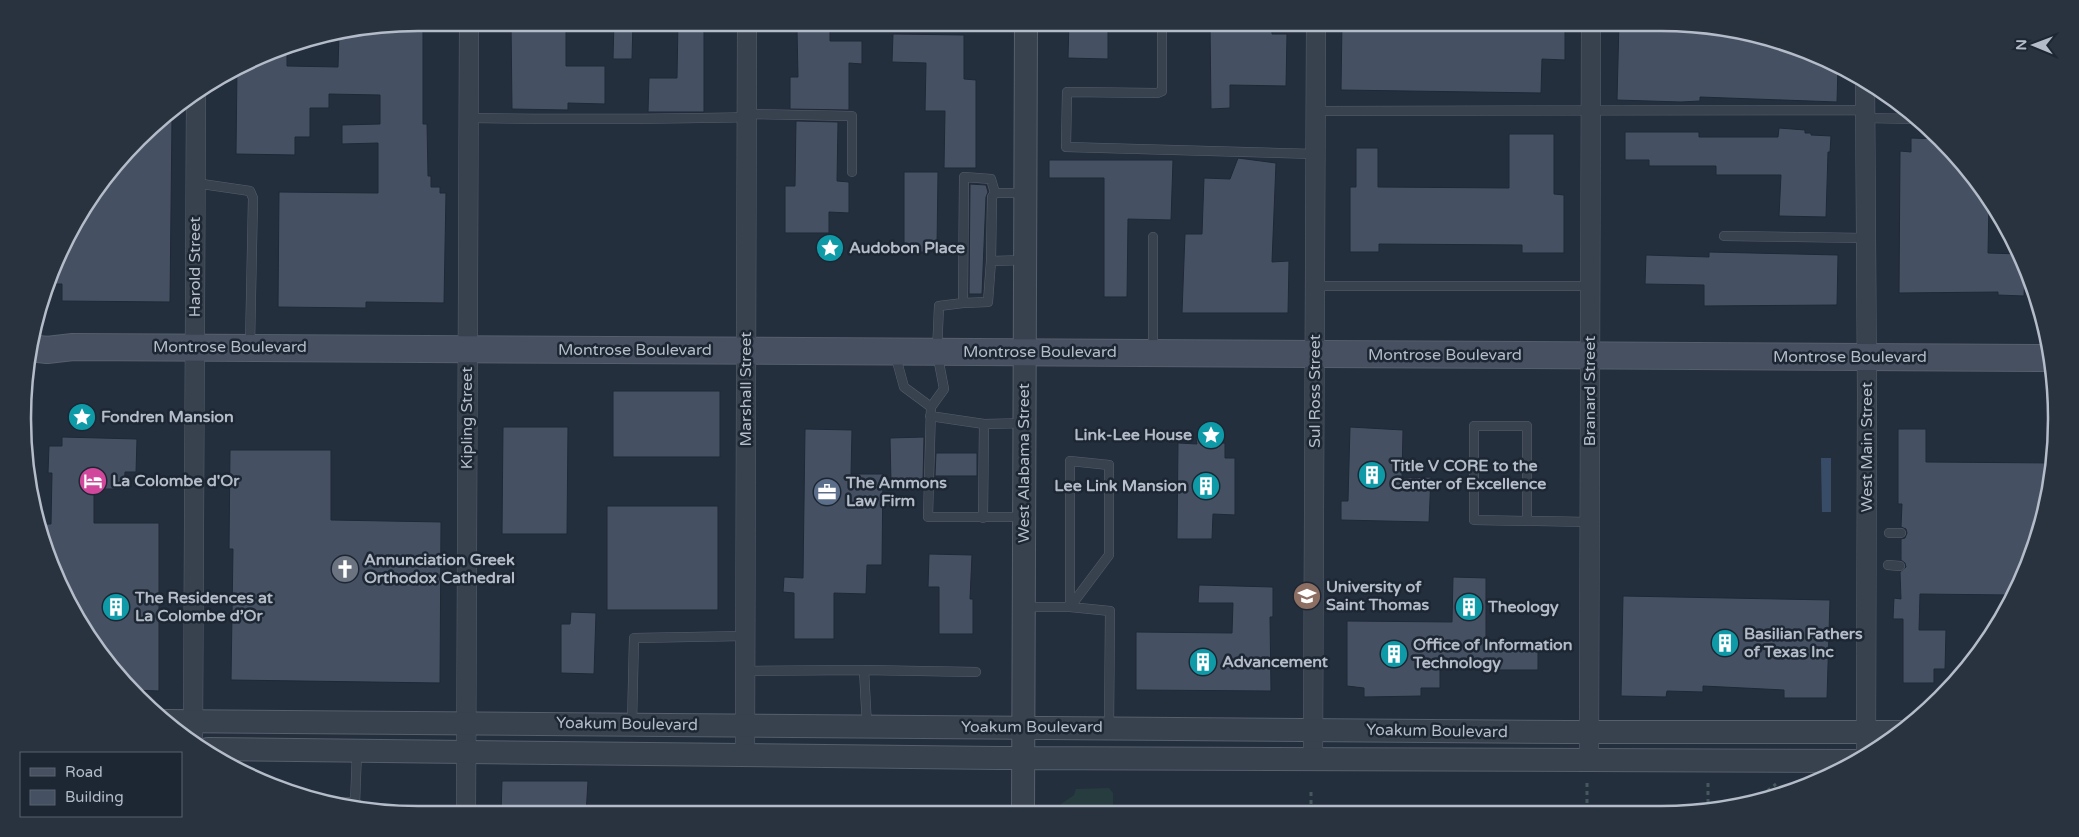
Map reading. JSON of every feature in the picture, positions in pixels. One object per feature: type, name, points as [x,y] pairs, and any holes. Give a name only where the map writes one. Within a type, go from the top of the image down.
[{"type":"main road","name":"Montrose Boulevard","points":[[38,349],[47,350],[73,346],[2042,358]]},
{"type":"street","name":"Kipling Street","points":[[466,806],[469,31]]},
{"type":"street","name":"Marshall Street","points":[[745,755],[747,31]]},
{"type":"street","name":"West Alabama Street","points":[[1023,806],[1026,31]]},
{"type":"street","name":"Sul Ross Street","points":[[1313,759],[1316,31]]},
{"type":"street","name":"Branard Street","points":[[1589,760],[1592,31]]},
{"type":"street","name":"West Main Street","points":[[1865,90],[1867,357],[1866,746]]},
{"type":"street","name":"Harold Street","points":[[193,731],[196,102]]},
{"type":"street","name":"Yoakum Boulevard","points":[[193,731],[466,722],[745,726],[1589,732],[1888,732]]},
{"type":"street","name":"Yoakum Boulevard","points":[[217,749],[1023,758],[1843,760]]},
{"type":"lane","points":[[1162,31],[1162,91],[1156,93],[1067,92],[1066,147],[1316,154]]},
{"type":"lane","points":[[1316,111],[1591,111],[1865,114],[1903,117]]},
{"type":"lane","points":[[469,118],[674,120],[747,116],[852,116],[852,172]]},
{"type":"lane","points":[[962,303],[964,177],[991,179],[996,193]]},
{"type":"lane","points":[[195,183],[250,190],[253,198],[250,348]]},
{"type":"lane","points":[[1024,517],[928,517],[931,407],[944,389],[937,352],[938,306],[988,302],[992,197],[996,193],[1026,193]]},
{"type":"lane","points":[[1724,236],[1866,238]]},
{"type":"lane","points":[[1153,237],[1153,352]]},
{"type":"lane","points":[[991,261],[1025,260]]},
{"type":"lane","points":[[1315,286],[1591,286]]},
{"type":"lane","points":[[894,352],[904,387],[931,407]]},
{"type":"lane","points":[[930,416],[984,424],[1025,423]]},
{"type":"lane","points":[[983,518],[984,424]]},
{"type":"lane","points":[[1527,520],[1527,426],[1474,426],[1474,520],[1589,522]]},
{"type":"lane","points":[[1070,461],[1109,465],[1109,555],[1070,607],[1070,461]]},
{"type":"lane","points":[[1889,533],[1901,533]]},
{"type":"lane","points":[[1888,565],[1900,566]]},
{"type":"lane","points":[[1024,607],[1070,607],[1110,611],[1109,728]]},
{"type":"lane","points":[[632,724],[634,638],[745,636]]},
{"type":"lane","points":[[864,670],[867,726]]},
{"type":"lane","points":[[745,671],[864,670],[976,672]]},
{"type":"lane","points":[[356,800],[357,751]]},
{"type":"path","points":[[1587,806],[1589,760]]},
{"type":"path","points":[[1708,760],[1708,802]]},
{"type":"path","points":[[1767,791],[1776,784]]},
{"type":"path","points":[[1311,788],[1311,806]]},
{"type":"green space","points":[[1109,788],[1113,793],[1113,806],[1061,806],[1061,804],[1074,795],[1076,789]]},
{"type":"water","points":[[1821,458],[1831,458],[1831,512],[1822,512]]},
{"type":"building","points":[[423,31],[423,124],[427,124],[428,176],[431,176],[431,187],[440,187],[440,193],[446,193],[444,303],[366,302],[366,308],[278,307],[279,192],[378,193],[378,143],[342,144],[342,125],[380,124],[380,95],[329,94],[329,108],[310,108],[310,137],[295,137],[295,155],[236,154],[237,77],[287,55],[287,66],[338,67],[339,40],[393,32]]},
{"type":"building","points":[[511,31],[566,31],[566,66],[605,66],[605,104],[568,103],[568,110],[512,109]]},
{"type":"building","points":[[614,31],[633,31],[632,59],[613,59]]},
{"type":"building","points":[[678,31],[704,31],[704,112],[648,112],[649,78],[677,78]]},
{"type":"building","points":[[797,31],[830,31],[830,41],[862,41],[862,64],[849,63],[849,110],[790,109],[790,77],[798,77]]},
{"type":"building","points":[[1069,31],[1108,31],[1108,59],[1068,58]]},
{"type":"building","points":[[1210,31],[1272,31],[1272,34],[1287,34],[1286,86],[1230,85],[1230,108],[1211,109]]},
{"type":"building","points":[[1342,31],[1565,31],[1565,60],[1542,59],[1541,93],[1341,90]]},
{"type":"building","points":[[1619,31],[1686,32],[1736,39],[1761,44],[1785,52],[1838,74],[1837,102],[1700,97],[1700,101],[1681,102],[1617,100]]},
{"type":"building","points":[[893,34],[964,35],[964,79],[976,80],[976,168],[944,168],[945,111],[925,111],[926,63],[892,62]]},
{"type":"building","points":[[172,120],[170,302],[62,301],[62,284],[56,284],[61,270],[71,247],[97,203],[127,163]]},
{"type":"building","points":[[796,121],[838,122],[837,181],[849,182],[849,213],[829,212],[829,233],[785,233],[785,186],[795,186]]},
{"type":"building","points":[[1779,128],[1805,130],[1805,133],[1811,133],[1811,135],[1831,136],[1830,152],[1828,152],[1826,217],[1779,216],[1781,175],[1716,175],[1716,166],[1649,166],[1649,160],[1625,160],[1625,132],[1699,132],[1699,137],[1778,137]]},
{"type":"building","points":[[1509,134],[1554,134],[1554,194],[1564,195],[1564,253],[1522,253],[1522,245],[1379,244],[1379,252],[1350,252],[1350,187],[1356,187],[1356,148],[1378,148],[1378,187],[1509,188]]},
{"type":"building","points":[[1911,138],[1928,139],[1952,163],[1968,183],[1989,214],[1988,253],[2011,254],[2024,287],[2024,296],[1998,295],[1998,292],[1899,293],[1900,151],[1911,152]]},
{"type":"building","points":[[1238,158],[1276,163],[1272,262],[1289,261],[1288,313],[1182,313],[1185,234],[1202,234],[1204,178],[1230,179]]},
{"type":"building","points":[[1049,160],[1173,160],[1171,220],[1128,219],[1127,297],[1104,297],[1104,178],[1049,178]]},
{"type":"building","points":[[904,172],[938,172],[937,246],[932,252],[904,252]]},
{"type":"building","points":[[970,184],[986,185],[988,192],[986,197],[982,294],[969,294]]},
{"type":"building","points":[[1709,252],[1838,255],[1837,305],[1704,306],[1704,285],[1645,284],[1646,255],[1709,257]]},
{"type":"building","points":[[613,391],[720,391],[720,457],[613,457]]},
{"type":"building","points":[[503,427],[568,427],[567,534],[502,534]]},
{"type":"building","name":"Title V CORE to the Center of Excellence","points":[[1350,427],[1403,430],[1402,478],[1431,477],[1429,522],[1341,520],[1341,501],[1348,501]]},
{"type":"building","points":[[805,429],[852,430],[851,474],[883,474],[882,565],[867,565],[866,594],[834,593],[834,639],[794,639],[794,593],[783,592],[784,577],[803,578]]},
{"type":"building","points":[[1898,429],[1926,429],[1926,462],[2045,463],[2035,519],[2018,567],[2005,595],[1920,594],[1919,630],[1946,630],[1945,669],[1934,669],[1934,683],[1903,683],[1903,619],[1893,619],[1894,598],[1901,599],[1900,572],[1906,567],[1905,563],[1901,560],[1901,539],[1905,538],[1907,533],[1906,529],[1901,527],[1902,504],[1898,504]]},
{"type":"building","name":"The Residences at La Colombe d’Or","points":[[62,437],[137,439],[136,472],[125,472],[124,489],[94,489],[94,523],[159,523],[159,691],[143,690],[111,654],[83,612],[61,567],[46,524],[51,524],[52,473],[48,473],[49,446],[62,446]]},
{"type":"building","points":[[924,437],[923,481],[891,482],[890,438]]},
{"type":"building","name":"Lee Link Mansion","points":[[1196,438],[1216,438],[1216,443],[1225,443],[1225,458],[1235,458],[1235,515],[1213,514],[1212,539],[1177,539],[1178,443],[1197,444]]},
{"type":"building","name":"Annunciation Greek Orthodox Cathedral","points":[[230,450],[331,450],[331,520],[441,522],[440,683],[231,680],[233,549],[229,549]]},
{"type":"building","points":[[936,453],[977,453],[977,476],[935,476]]},
{"type":"building","points":[[607,506],[718,506],[718,610],[607,610]]},
{"type":"building","points":[[929,554],[972,555],[970,599],[973,599],[973,634],[939,634],[939,587],[928,587]]},
{"type":"building","points":[[1453,577],[1486,578],[1486,641],[1538,642],[1538,670],[1486,670],[1486,667],[1440,667],[1440,688],[1421,688],[1421,696],[1364,697],[1364,688],[1347,686],[1347,621],[1452,622]]},
{"type":"building","name":"Advancement","points":[[1199,585],[1273,587],[1273,617],[1270,617],[1271,691],[1136,690],[1136,632],[1232,633],[1233,603],[1198,603]]},
{"type":"building","name":"Basilian Fathers of Texas Inc","points":[[1623,596],[1830,600],[1827,698],[1784,698],[1784,690],[1703,686],[1703,692],[1667,691],[1666,697],[1621,696]]},
{"type":"building","points":[[571,612],[596,613],[594,674],[561,673],[561,624],[570,624]]},
{"type":"building","points":[[502,781],[588,781],[586,806],[501,806]]},
{"type":"place","name":"Audobon Place","points":[[830,248]]},
{"type":"place","name":"Fondren Mansion","points":[[82,417]]},
{"type":"place","name":"Link-Lee House","points":[[1211,435]]},
{"type":"place","name":"Title V CORE to the Center of Excellence","points":[[1372,475]]},
{"type":"place","name":"La Colombe d'Or","points":[[93,481]]},
{"type":"place","name":"Lee Link Mansion","points":[[1206,486]]},
{"type":"place","name":"The Ammons Law Firm","points":[[827,492]]},
{"type":"place","name":"Annunciation Greek Orthodox Cathedral","points":[[345,569]]},
{"type":"place","name":"University of Saint Thomas","points":[[1307,596]]},
{"type":"place","name":"The Residences at La Colombe d’Or","points":[[116,607]]},
{"type":"place","name":"Theology","points":[[1469,607]]},
{"type":"place","name":"Basilian Fathers of Texas Inc","points":[[1725,643]]},
{"type":"place","name":"Office of Information Technology","points":[[1394,654]]},
{"type":"place","name":"Advancement","points":[[1203,662]]}]
